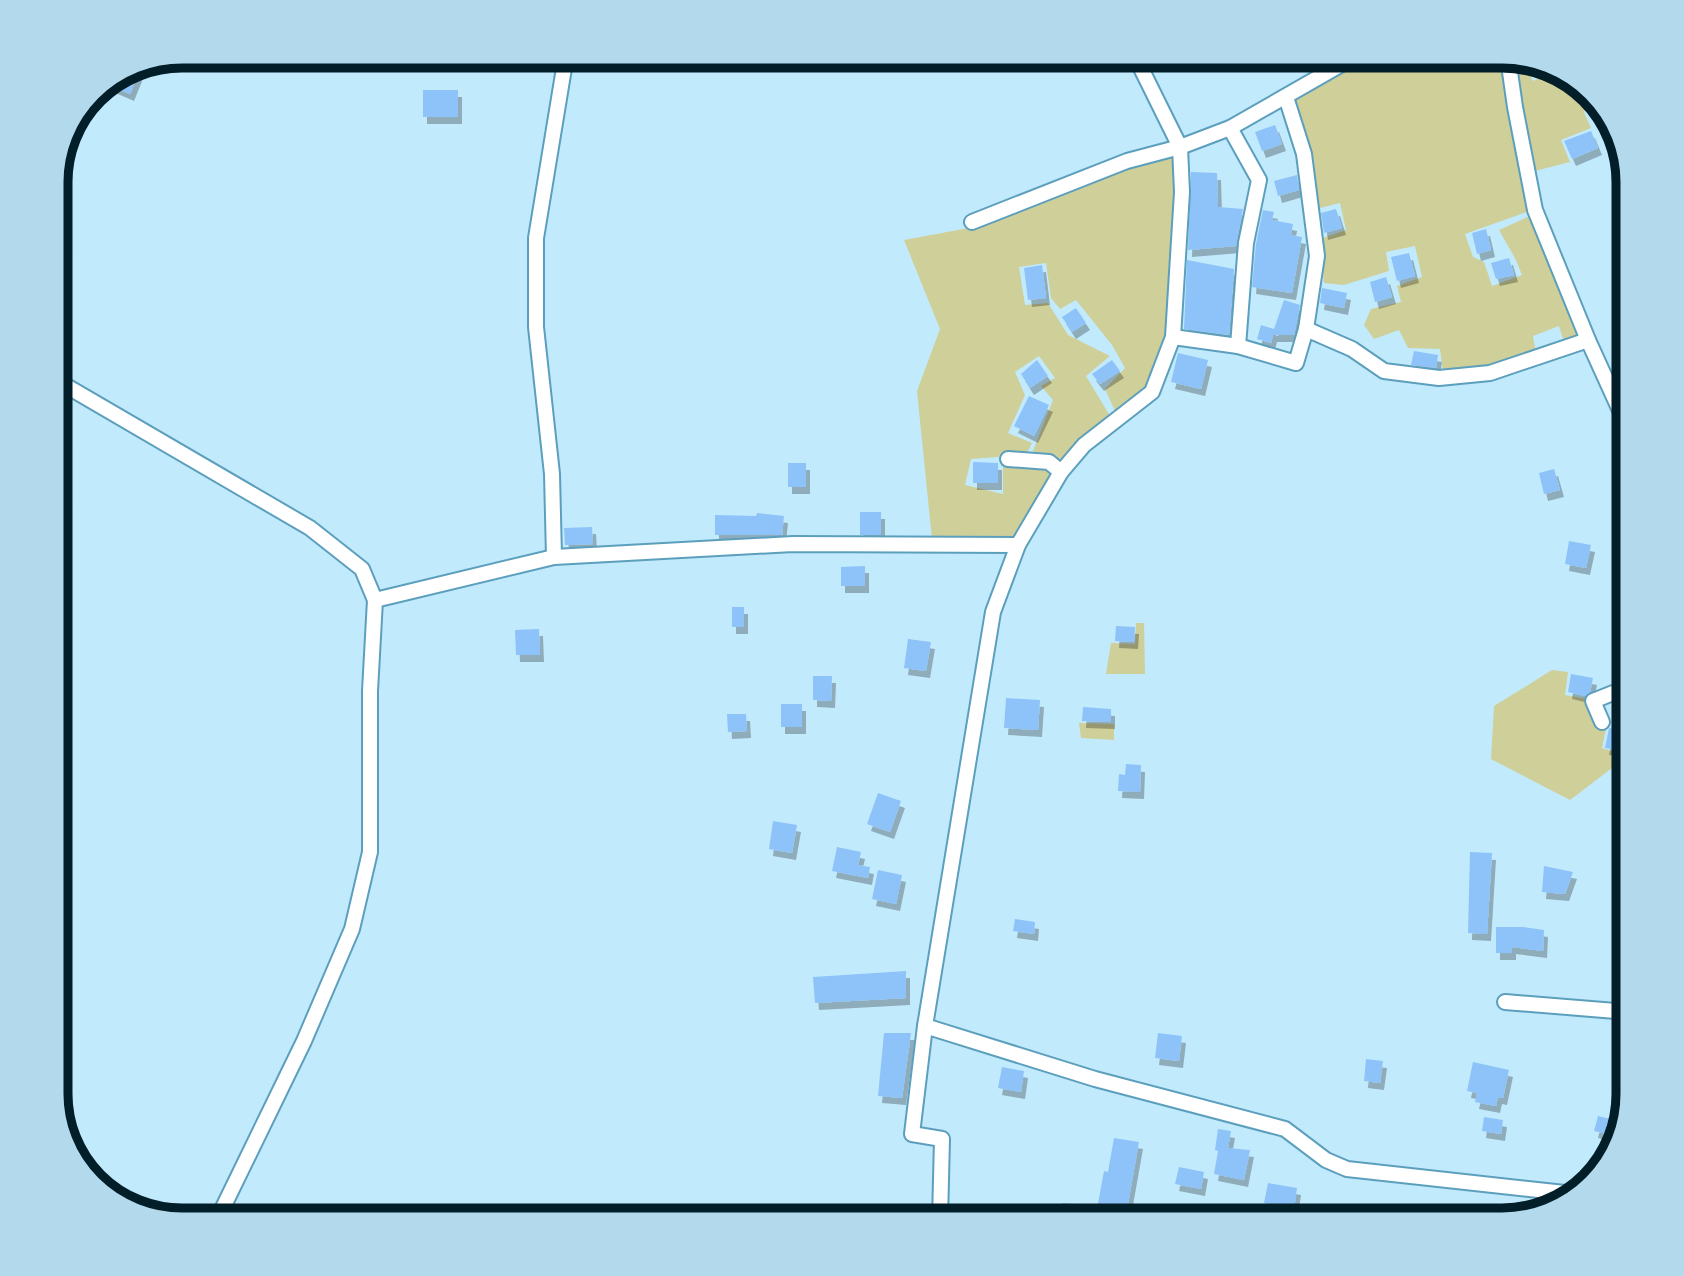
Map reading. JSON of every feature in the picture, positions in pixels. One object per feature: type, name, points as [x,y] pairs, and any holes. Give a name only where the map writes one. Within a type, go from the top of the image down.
[{"type":"street","points":[[554,557],[552,474],[537,327],[537,238],[564,68]]},
{"type":"street","points":[[940,1208],[942,1139],[912,1134],[925,1026],[993,612],[1018,545],[1061,472],[1084,445],[1152,392],[1173,338],[1182,192],[1180,147],[1141,68]]},
{"type":"street","points":[[972,222],[1127,161],[1180,147],[1230,128],[1336,68]]},
{"type":"street","points":[[1510,68],[1535,210],[1616,402]]},
{"type":"street","points":[[1173,338],[1238,346],[1296,363],[1306,329],[1317,256],[1304,154],[1286,97]]},
{"type":"street","points":[[1230,128],[1259,180],[1246,243],[1238,346]]},
{"type":"street","points":[[1306,329],[1352,349],[1384,371],[1439,378],[1490,373],[1588,340]]},
{"type":"street","points":[[68,387],[310,528],[362,569],[375,600],[370,691],[370,852],[352,929],[304,1041],[223,1208]]},
{"type":"street","points":[[1008,459],[1049,462],[1061,472]]},
{"type":"street","points":[[375,600],[554,557],[793,544],[1018,545]]},
{"type":"street","points":[[1602,722],[1593,701],[1616,694]]},
{"type":"street","points":[[1506,1002],[1616,1011]]},
{"type":"street","points":[[925,1026],[1095,1079],[1285,1129],[1326,1160],[1347,1169],[1558,1192]]},
{"type":"green space","points":[[1346,68],[1504,68],[1532,210],[1465,234],[1473,257],[1484,262],[1492,286],[1522,275],[1499,230],[1534,214],[1584,338],[1565,345],[1559,326],[1533,336],[1536,353],[1490,368],[1443,372],[1440,349],[1408,348],[1399,330],[1374,339],[1364,325],[1371,309],[1401,302],[1397,286],[1422,277],[1415,246],[1386,252],[1389,271],[1344,285],[1324,283],[1320,239],[1346,230],[1340,203],[1316,209],[1290,99]]},
{"type":"green space","points":[[1513,69],[1529,72],[1533,81],[1544,76],[1571,92],[1586,106],[1584,112],[1591,128],[1561,140],[1570,162],[1531,172]]},
{"type":"green space","points":[[1175,155],[1169,336],[1148,387],[1115,411],[1105,389],[1125,368],[1112,345],[1076,300],[1060,309],[1051,298],[1046,263],[1019,267],[1025,305],[1048,303],[1068,335],[1110,356],[1086,376],[1110,416],[1062,467],[1033,451],[1053,400],[1041,386],[1055,378],[1039,356],[1015,372],[1025,395],[1008,433],[1032,443],[1026,455],[971,459],[965,485],[1003,494],[1003,463],[1032,463],[1056,474],[1017,539],[932,539],[917,391],[940,329],[904,240],[974,227],[1132,165]]},
{"type":"green space","points":[[1136,623],[1144,623],[1145,674],[1106,674],[1111,643],[1135,644]]},
{"type":"green space","points":[[1552,670],[1568,672],[1565,695],[1588,699],[1600,724],[1606,729],[1602,748],[1616,752],[1616,765],[1570,800],[1491,759],[1494,706]]},
{"type":"green space","points":[[1079,723],[1114,724],[1114,740],[1081,738]]},
{"type":"building","points":[[136,79],[130,94],[118,89]]},
{"type":"building","points":[[423,90],[458,90],[458,117],[423,117]]},
{"type":"building","points":[[1275,125],[1282,144],[1262,151],[1255,132]]},
{"type":"building","points":[[1591,131],[1598,148],[1572,159],[1564,141]]},
{"type":"building","points":[[1191,172],[1217,173],[1218,207],[1243,209],[1236,246],[1188,250]]},
{"type":"building","points":[[1297,175],[1299,190],[1278,196],[1274,181]]},
{"type":"building","points":[[1336,209],[1342,228],[1324,233],[1321,213]]},
{"type":"building","points":[[1263,210],[1274,212],[1272,220],[1293,224],[1291,235],[1302,237],[1292,293],[1252,287],[1256,244]]},
{"type":"building","points":[[1486,229],[1491,250],[1477,254],[1472,233]]},
{"type":"building","points":[[1409,253],[1415,276],[1397,281],[1391,257]]},
{"type":"building","points":[[1509,258],[1514,275],[1496,279],[1491,263]]},
{"type":"building","points":[[1187,260],[1234,269],[1229,335],[1184,329]]},
{"type":"building","points":[[1042,265],[1046,298],[1028,300],[1024,268]]},
{"type":"building","points":[[1386,277],[1392,297],[1375,302],[1370,282]]},
{"type":"building","points":[[1322,288],[1347,293],[1344,308],[1320,303]]},
{"type":"building","points":[[1284,300],[1300,305],[1294,335],[1273,335],[1271,343],[1257,339],[1261,325],[1274,329]]},
{"type":"building","points":[[1076,308],[1086,323],[1072,332],[1062,317]]},
{"type":"building","points":[[1414,351],[1438,355],[1436,368],[1411,365]]},
{"type":"building","points":[[1178,353],[1208,360],[1201,389],[1171,382]]},
{"type":"building","points":[[1037,360],[1048,376],[1030,388],[1021,374]]},
{"type":"building","points":[[1112,360],[1120,371],[1100,384],[1092,374]]},
{"type":"building","points":[[1029,396],[1049,405],[1034,436],[1014,426]]},
{"type":"building","points":[[973,462],[998,463],[998,483],[973,483]]},
{"type":"building","points":[[788,463],[806,463],[806,487],[788,487]]},
{"type":"building","points":[[1554,469],[1560,490],[1544,494],[1539,473]]},
{"type":"building","points":[[860,512],[881,512],[881,535],[860,535]]},
{"type":"building","points":[[757,513],[784,516],[782,535],[715,535],[715,515],[756,516]]},
{"type":"building","points":[[592,527],[593,544],[565,545],[564,528]]},
{"type":"building","points":[[1569,541],[1591,545],[1586,568],[1565,564]]},
{"type":"building","points":[[865,566],[865,586],[841,586],[841,567]]},
{"type":"building","points":[[732,607],[744,607],[744,627],[732,627]]},
{"type":"building","points":[[1116,626],[1135,627],[1134,642],[1115,641]]},
{"type":"building","points":[[539,629],[540,655],[516,655],[515,630]]},
{"type":"building","points":[[908,639],[931,642],[926,671],[904,668]]},
{"type":"building","points":[[1571,674],[1593,678],[1590,692],[1585,696],[1568,692]]},
{"type":"building","points":[[813,676],[832,676],[831,701],[813,700]]},
{"type":"building","points":[[1006,698],[1040,700],[1038,730],[1004,728]]},
{"type":"building","points":[[781,704],[802,704],[802,727],[781,727]]},
{"type":"building","points":[[1083,707],[1111,709],[1111,722],[1082,721]]},
{"type":"building","points":[[727,714],[746,714],[747,731],[728,732]]},
{"type":"building","points":[[1609,728],[1616,729],[1616,750],[1605,748]]},
{"type":"building","points":[[1126,764],[1141,765],[1140,792],[1118,791],[1119,774],[1125,775]]},
{"type":"building","points":[[878,793],[901,801],[890,832],[867,824]]},
{"type":"building","points":[[773,821],[797,825],[792,853],[769,849]]},
{"type":"building","points":[[837,847],[861,852],[858,865],[870,867],[868,878],[832,871]]},
{"type":"building","points":[[1470,852],[1492,853],[1487,934],[1468,933]]},
{"type":"building","points":[[1544,866],[1573,872],[1565,894],[1542,892]]},
{"type":"building","points":[[878,870],[902,875],[896,904],[872,899]]},
{"type":"building","points":[[1015,919],[1035,922],[1034,934],[1013,931]]},
{"type":"building","points":[[1496,927],[1544,930],[1543,951],[1512,947],[1512,953],[1496,953]]},
{"type":"building","points":[[906,971],[906,998],[815,1003],[813,977]]},
{"type":"building","points":[[884,1033],[911,1033],[902,1098],[878,1096]]},
{"type":"building","points":[[1158,1033],[1182,1036],[1179,1061],[1155,1058]]},
{"type":"building","points":[[1366,1059],[1383,1061],[1380,1083],[1364,1081]]},
{"type":"building","points":[[1473,1062],[1509,1070],[1503,1098],[1498,1097],[1496,1106],[1475,1102],[1477,1093],[1467,1091]]},
{"type":"building","points":[[1002,1067],[1024,1071],[1021,1092],[998,1088]]},
{"type":"building","points":[[1598,1116],[1613,1119],[1608,1134],[1594,1131]]},
{"type":"building","points":[[1484,1117],[1503,1120],[1501,1134],[1482,1131]]},
{"type":"building","points":[[1218,1129],[1231,1131],[1228,1148],[1250,1150],[1244,1180],[1214,1174]]},
{"type":"building","points":[[1114,1138],[1139,1142],[1127,1208],[1097,1208],[1104,1171],[1108,1172]]},
{"type":"building","points":[[1179,1167],[1204,1172],[1201,1189],[1175,1184]]},
{"type":"building","points":[[1268,1183],[1297,1188],[1294,1208],[1264,1203]]},
{"type":"building","points":[[1062,1203],[1078,1204],[1078,1208],[1062,1208]]}]
